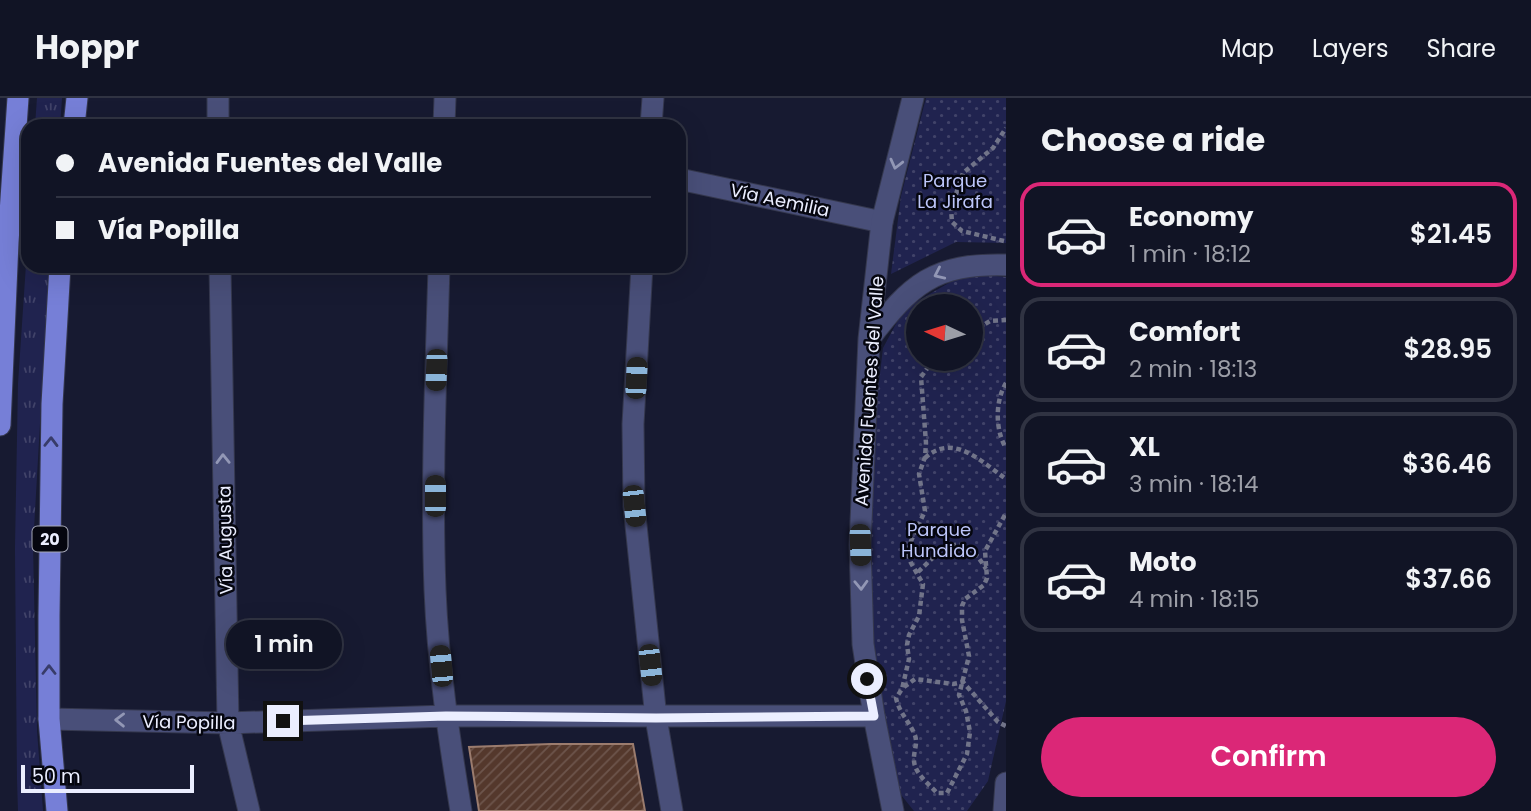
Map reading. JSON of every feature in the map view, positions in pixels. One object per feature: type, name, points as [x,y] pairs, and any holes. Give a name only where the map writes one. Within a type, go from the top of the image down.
[{"type":"main road","points":[[0,425],[18,98]]},
{"type":"main road","name":"20","points":[[57,811],[50,719],[51,417],[60,273]]},
{"type":"street","points":[[218,98],[218,119]]},
{"type":"street","points":[[444,119],[445,98]]},
{"type":"street","points":[[652,119],[653,98]]},
{"type":"street","name":"Avenida Fuentes del Valle","points":[[894,809],[874,716],[863,644],[860,545],[869,339],[882,222],[913,98]]},
{"type":"street","name":"Vía Aemilia","points":[[686,180],[882,222]]},
{"type":"street","points":[[869,339],[895,305],[944,270],[981,264],[1006,265]]},
{"type":"street","name":"Vía Augusta","points":[[220,273],[229,723],[249,811]]},
{"type":"street","points":[[439,273],[434,448],[435,591],[446,716],[461,811]]},
{"type":"street","points":[[642,273],[633,424],[634,506],[656,718],[672,811]]},
{"type":"street","name":"Vía Popilla","points":[[50,719],[229,723],[446,716],[874,716]]},
{"type":"street","points":[[989,811],[1005,796]]},
{"type":"path","points":[[1006,128],[993,148],[963,173],[951,209],[952,222],[962,231],[1006,242]]},
{"type":"path","points":[[984,325],[990,321],[1006,320]]},
{"type":"path","points":[[925,371],[921,377],[926,443],[919,474],[925,511],[908,553],[923,584],[919,616],[909,635],[909,659],[897,698],[899,710],[914,733],[917,743],[914,761],[920,775],[937,793],[947,793],[967,754],[970,732],[959,695],[969,656],[962,606],[965,599],[984,585],[985,551],[1006,513]]},
{"type":"path","points":[[1006,383],[998,407],[1001,439],[1006,448]]},
{"type":"path","points":[[924,459],[932,451],[960,447],[1006,479]]},
{"type":"path","points":[[918,572],[943,547],[950,545],[960,545],[978,556],[986,570]]},
{"type":"path","points":[[901,690],[915,679],[953,684],[963,682]]},
{"type":"path","points":[[963,682],[998,722],[1006,726]]},
{"type":"green space","points":[[37,98],[62,98],[60,119],[36,119]]},
{"type":"green space","name":"Parque La Jirafa","points":[[926,98],[1006,98],[1006,243],[956,242],[891,274],[901,196]]},
{"type":"green space","points":[[25,273],[49,273],[33,546],[37,731],[43,811],[18,811],[15,549],[18,384]]},
{"type":"green space","name":"Parque Hundido","points":[[966,273],[1006,277],[1006,701],[988,781],[967,811],[914,811],[898,791],[869,645],[873,434],[883,348],[906,308],[906,371],[984,371],[984,294],[930,294]]},
{"type":"building","points":[[633,744],[645,811],[479,811],[469,747]]},
{"type":"route","points":[[283,721],[446,716],[874,716],[867,679]]}]
